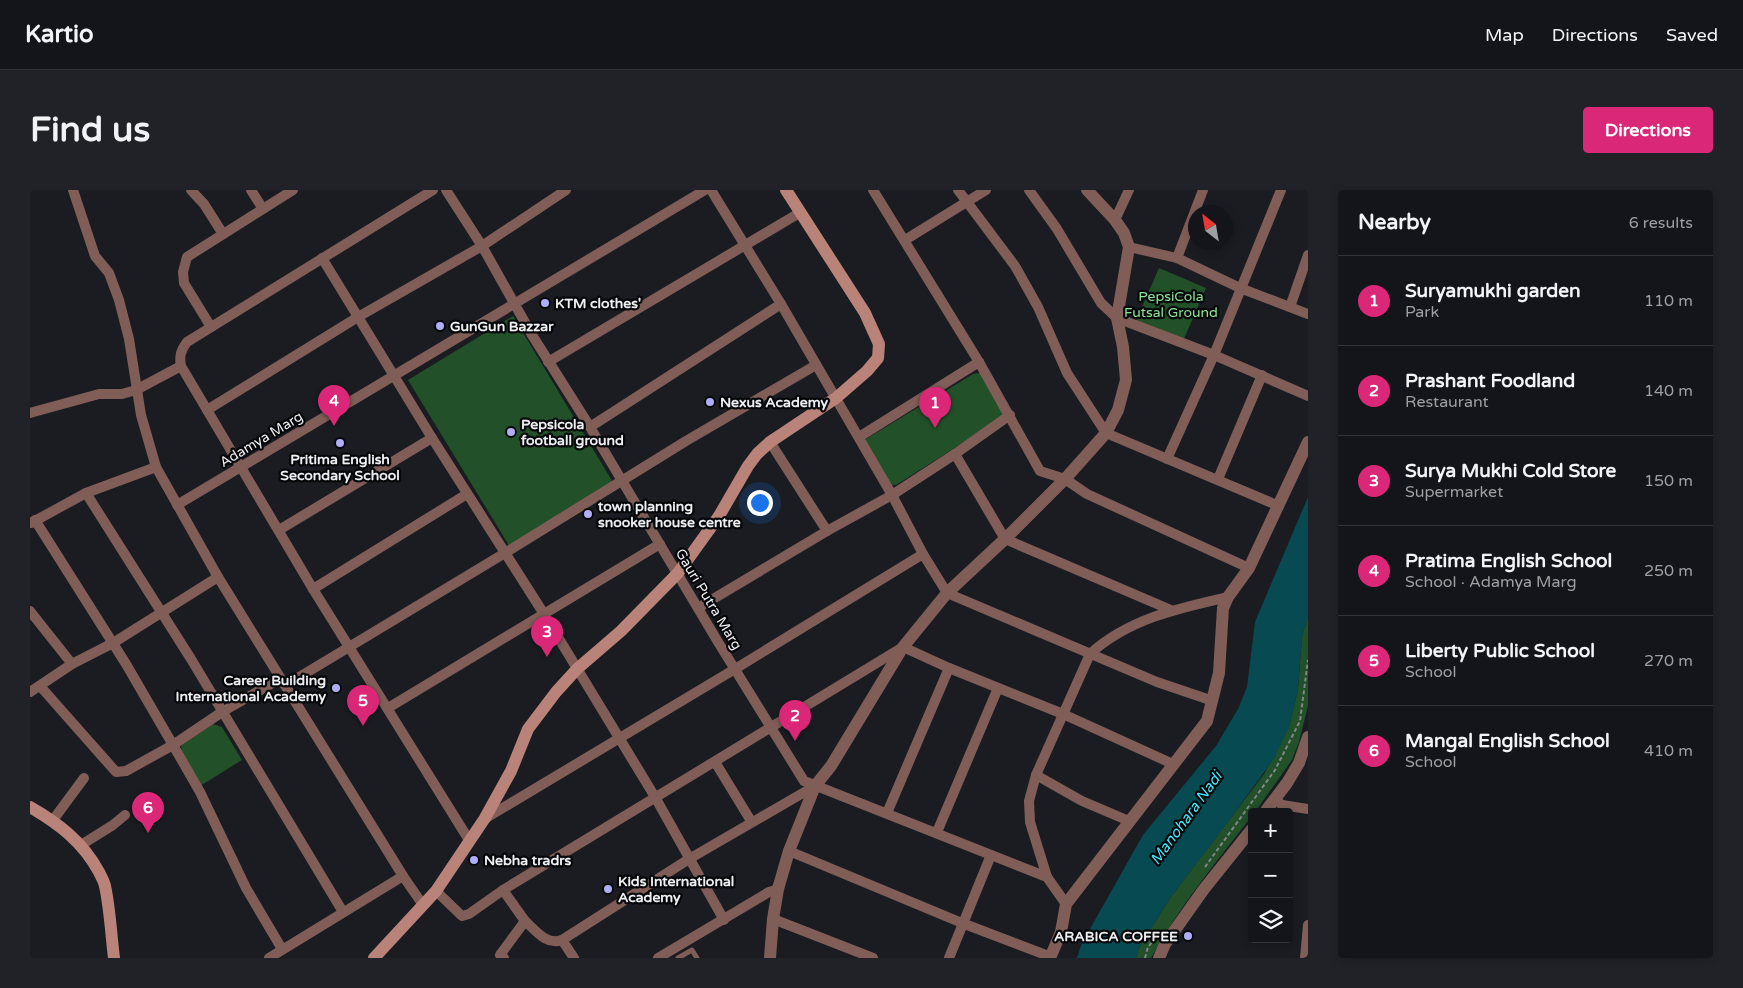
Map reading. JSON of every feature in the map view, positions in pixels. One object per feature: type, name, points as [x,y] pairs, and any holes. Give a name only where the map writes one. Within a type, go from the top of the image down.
[{"type":"main road","points":[[374,958],[436,891],[485,818],[511,771],[528,729],[556,692],[577,669],[621,631],[678,574],[719,516],[757,454],[770,442],[836,398],[875,364],[878,358],[879,344],[865,313],[786,190]]},
{"type":"main road","points":[[30,807],[52,820],[81,845],[93,860],[105,884],[114,958]]},
{"type":"street","points":[[74,190],[96,256],[109,273],[119,300],[129,339],[136,390],[156,467],[218,577],[403,876],[423,905]]},
{"type":"street","points":[[191,190],[204,204],[223,234]]},
{"type":"street","points":[[251,190],[263,209]]},
{"type":"street","points":[[211,327],[184,282],[182,272],[187,257],[293,190]]},
{"type":"street","points":[[433,190],[187,342],[182,350],[180,359],[181,366],[313,589],[469,840]]},
{"type":"street","name":"Gauri Putra Marg","points":[[446,190],[482,246],[548,362],[590,427],[621,482],[771,728],[802,778],[815,786]]},
{"type":"street","points":[[207,410],[358,317],[482,246],[566,190]]},
{"type":"street","name":"Adamya Marg","points":[[176,505],[705,190]]},
{"type":"street","points":[[711,190],[836,398],[892,495],[923,554],[947,593],[1157,682],[1213,701]]},
{"type":"street","points":[[874,190],[979,362],[1040,471],[1065,479],[1087,494],[1250,568]]},
{"type":"street","points":[[958,190],[965,202],[1015,266],[1038,307],[1067,373],[1106,433],[1279,506]]},
{"type":"street","points":[[905,240],[986,190]]},
{"type":"street","points":[[1029,190],[1057,230],[1101,303],[1117,318],[1214,355],[1308,396]]},
{"type":"street","points":[[770,958],[778,889],[790,851],[815,786],[831,766],[903,647],[947,593],[1065,479],[1106,433],[1118,410],[1126,380],[1123,347],[1117,318],[1129,247],[1124,233],[1115,220],[1087,190]]},
{"type":"street","points":[[1115,220],[1129,190]]},
{"type":"street","points":[[1177,258],[1203,190]]},
{"type":"street","points":[[1167,459],[1214,355],[1281,190]]},
{"type":"street","points":[[548,362],[801,212]]},
{"type":"street","points":[[1129,247],[1177,258],[1240,288],[1308,314]]},
{"type":"street","points":[[1290,307],[1308,255]]},
{"type":"street","points":[[322,258],[432,438],[544,614],[655,797],[724,920]]},
{"type":"street","points":[[590,427],[780,304]]},
{"type":"street","points":[[859,438],[979,362]]},
{"type":"street","points":[[40,686],[116,772],[126,771],[173,745],[222,712],[276,681],[283,683],[291,682],[686,441],[816,365]]},
{"type":"street","points":[[30,413],[99,394],[122,394],[136,390],[181,366]]},
{"type":"street","points":[[1218,479],[1262,375]]},
{"type":"street","points":[[698,608],[827,530],[892,495],[1010,415]]},
{"type":"street","points":[[279,530],[432,438]]},
{"type":"street","points":[[770,442],[827,530]]},
{"type":"street","points":[[790,851],[962,923],[1051,957],[1061,932],[1066,904],[1207,721],[1219,673],[1222,613],[1228,598],[1250,568],[1308,442]]},
{"type":"street","points":[[955,454],[1005,539],[1172,610]]},
{"type":"street","points":[[156,467],[86,493],[33,522],[113,643],[173,745],[200,792],[246,888],[282,949]]},
{"type":"street","points":[[86,493],[344,912]]},
{"type":"street","points":[[313,589],[467,494]]},
{"type":"street","points":[[388,708],[660,544]]},
{"type":"street","points":[[485,818],[923,554]]},
{"type":"street","points":[[30,692],[72,664],[113,643],[218,577]]},
{"type":"street","points":[[1066,904],[1047,877],[1030,822],[1029,801],[1036,775],[1090,654],[1102,643],[1120,632],[1172,610],[1228,598]]},
{"type":"street","points":[[30,611],[72,664]]},
{"type":"street","points":[[903,647],[949,668],[1063,714],[1173,764]]},
{"type":"street","points":[[436,891],[462,916],[469,914],[502,890],[903,647]]},
{"type":"street","points":[[887,813],[949,668]]},
{"type":"street","points":[[937,832],[998,688]]},
{"type":"street","points":[[1268,808],[1287,783],[1298,763],[1308,737]]},
{"type":"street","points":[[715,762],[751,821]]},
{"type":"street","points":[[1036,775],[1082,801],[1129,821]]},
{"type":"street","points":[[52,820],[84,778]]},
{"type":"street","points":[[502,890],[525,921],[549,941],[556,942],[562,940],[689,858],[815,786],[937,832],[1047,877]]},
{"type":"street","points":[[1275,799],[1282,805],[1308,809]]},
{"type":"street","points":[[81,845],[113,825],[125,815]]},
{"type":"street","points":[[1159,958],[1165,944],[1204,889],[1248,834]]},
{"type":"street","points":[[949,958],[991,855]]},
{"type":"street","points":[[269,958],[403,876]]},
{"type":"street","points":[[658,958],[778,889]]},
{"type":"street","points":[[773,920],[873,958]]},
{"type":"street","points":[[504,958],[500,955],[525,921]]},
{"type":"street","points":[[1305,958],[1308,925]]},
{"type":"street","points":[[562,940],[574,958]]},
{"type":"lane","points":[[678,958],[692,950],[697,958]]},
{"type":"path","points":[[1202,871],[1275,770],[1300,721],[1308,660]]},
{"type":"path","points":[[1145,958],[1148,947],[1154,939]]},
{"type":"green space","name":"PepsiCola Futsal Ground","points":[[1159,268],[1206,288],[1183,341],[1136,321]]},
{"type":"green space","name":"Pepsicola football ground","points":[[513,316],[614,484],[510,547],[408,380]]},
{"type":"green space","points":[[980,373],[1005,410],[1004,417],[896,485],[889,485],[865,446],[866,439],[973,374]]},
{"type":"green space","points":[[1308,617],[1308,706],[1299,742],[1292,760],[1258,808],[1248,808],[1248,821],[1186,903],[1151,958],[1136,958],[1139,948],[1170,898],[1264,774],[1289,727],[1298,689],[1302,636]]},
{"type":"green space","points":[[213,724],[222,727],[242,760],[200,786],[182,752],[181,746]]},
{"type":"water","name":"Manohara Nadi","points":[[1308,497],[1308,617],[1302,636],[1298,689],[1289,727],[1275,757],[1170,898],[1139,948],[1136,958],[1077,958],[1082,943],[1143,835],[1216,746],[1238,709],[1247,687],[1255,622]]},
{"type":"place","name":"KTM clothes'","points":[[545,303]]},
{"type":"place","name":"GunGun Bazzar","points":[[440,326]]},
{"type":"place","name":"Nexus Academy","points":[[710,402]]},
{"type":"place","name":"Pratima English School","points":[[334,426]]},
{"type":"place","name":"Suryamukhi garden","points":[[935,428]]},
{"type":"place","name":"Pepsicola football ground","points":[[511,432]]},
{"type":"place","name":"Pritima English Secondary School","points":[[340,443]]},
{"type":"place","name":"town planning snooker house centre","points":[[588,514]]},
{"type":"place","name":"Surya Mukhi Cold Store","points":[[547,657]]},
{"type":"place","name":"Career Building International Academy","points":[[336,688]]},
{"type":"place","name":"Liberty Public School","points":[[363,726]]},
{"type":"place","name":"Prashant Foodland","points":[[795,741]]},
{"type":"place","name":"Mangal English School","points":[[148,833]]},
{"type":"place","name":"Nebha tradrs","points":[[474,860]]},
{"type":"place","name":"Kids International Academy","points":[[608,889]]},
{"type":"place","name":"ARABICA COFFEE","points":[[1188,936]]}]
